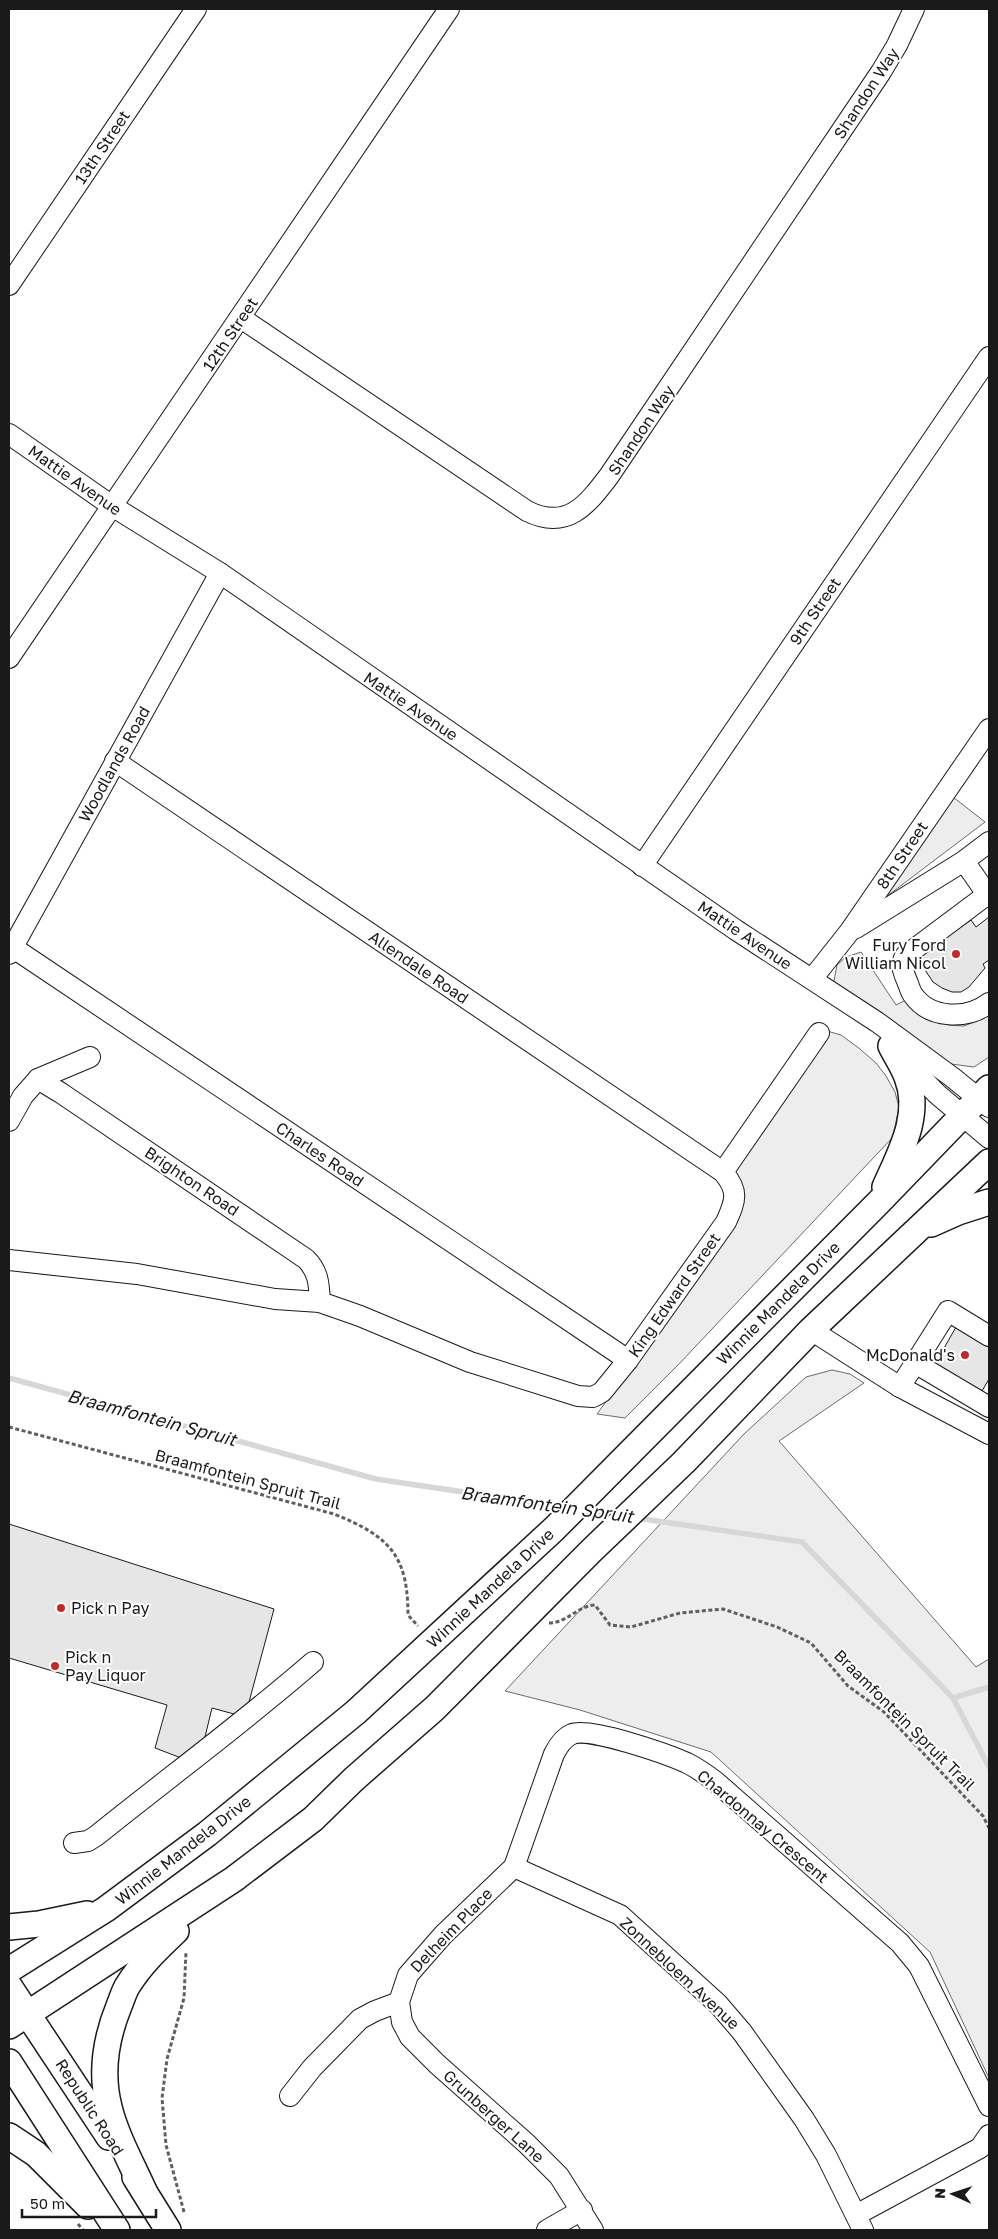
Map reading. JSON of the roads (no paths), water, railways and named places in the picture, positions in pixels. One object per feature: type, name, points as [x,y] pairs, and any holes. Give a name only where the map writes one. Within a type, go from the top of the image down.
[{"type":"main road","points":[[878,1203],[906,1136],[912,1111],[907,1076],[891,1046]]},
{"type":"main road","name":"Winnie Mandela Drive","points":[[9,1970],[106,1910],[207,1834],[356,1712],[516,1566],[980,1102]]},
{"type":"main road","points":[[18,2020],[234,1879],[313,1819],[354,1779],[435,1708],[590,1551],[684,1462],[811,1330],[989,1162]]},
{"type":"main road","points":[[914,1232],[958,1212],[989,1202]]},
{"type":"main road","points":[[144,2191],[108,2106],[105,2069],[108,2035],[127,1986],[152,1954],[234,1879]]},
{"type":"main road","points":[[9,1926],[39,1924],[106,1910]]},
{"type":"main road","name":"Republic Road","points":[[9,1986],[18,2020],[144,2191],[177,2225]]},
{"type":"main road","points":[[9,2062],[117,2230]]},
{"type":"main road","points":[[9,2136],[36,2154],[66,2182],[110,2230]]},
{"type":"street","name":"13th Street","points":[[9,285],[196,9]]},
{"type":"street","name":"12th Street","points":[[9,658],[449,9]]},
{"type":"street","name":"Shandon Way","points":[[241,318],[527,511],[551,519],[569,515],[593,497],[610,476],[881,72],[897,45],[914,9]]},
{"type":"street","name":"9th Street","points":[[642,866],[989,357]]},
{"type":"street","name":"Mattie Avenue","points":[[9,434],[112,506],[220,574],[642,866],[877,1022],[980,1102],[989,1138]]},
{"type":"street","name":"Woodlands Road","points":[[11,950],[220,574]]},
{"type":"street","name":"8th Street","points":[[812,979],[850,931],[989,729]]},
{"type":"street","name":"Allendale Road","points":[[115,761],[722,1172]]},
{"type":"street","points":[[850,931],[964,861],[989,842]]},
{"type":"street","points":[[964,861],[988,896],[905,956],[901,966],[912,995],[924,1006],[940,1014],[960,1015],[989,1003]]},
{"type":"street","name":"Charles Road","points":[[11,950],[628,1360]]},
{"type":"street","name":"Mattie Avenue","points":[[812,979],[891,1046],[937,1094],[980,1102]]},
{"type":"street","points":[[722,1172],[819,1033]]},
{"type":"street","points":[[9,1121],[23,1096],[38,1079],[90,1057]]},
{"type":"street","name":"Brighton Road","points":[[38,1079],[70,1098],[306,1259],[313,1266],[317,1274],[320,1302]]},
{"type":"street","name":"King Edward Street","points":[[320,1302],[360,1316],[470,1362],[578,1396],[593,1397],[599,1395],[628,1360],[726,1222],[735,1196],[732,1183],[722,1172]]},
{"type":"street","points":[[9,1260],[128,1273],[274,1299],[320,1302]]},
{"type":"street","points":[[900,1387],[948,1311],[989,1336]]},
{"type":"street","points":[[811,1330],[900,1387],[989,1434]]},
{"type":"street","points":[[915,1363],[989,1407]]},
{"type":"street","points":[[74,1843],[88,1841],[96,1836],[164,1781],[251,1715],[313,1662]]},
{"type":"street","name":"Chardonnay Crescent","points":[[514,1867],[554,1754],[568,1736],[580,1732],[601,1734],[686,1763],[716,1782],[910,1954],[923,1974],[989,2106]]},
{"type":"street","name":"Delheim Place","points":[[399,2002],[408,1974],[444,1935],[514,1867]]},
{"type":"street","name":"Zonnebloem Avenue","points":[[514,1867],[620,1915],[718,2004],[742,2032],[804,2119],[826,2155],[860,2223]]},
{"type":"street","points":[[290,2096],[312,2068],[360,2019],[399,2002]]},
{"type":"street","name":"Grunberger Lane","points":[[399,2002],[402,2022],[410,2037],[437,2064],[527,2144],[559,2176],[582,2210],[592,2230]]},
{"type":"street","points":[[860,2223],[980,2148],[989,2136]]},
{"type":"street","points":[[547,2230],[582,2210]]},
{"type":"waterway","name":"Braamfontein Spruit","points":[[9,1378],[376,1479],[565,1507]]},
{"type":"waterway","name":"Braamfontein Spruit","points":[[584,1510],[617,1515]]},
{"type":"waterway","name":"Braamfontein Spruit","points":[[636,1518],[802,1542],[953,1698],[989,1767]]},
{"type":"waterway","points":[[953,1698],[989,1687]]},
{"type":"place","name":"Fury Ford William Nicol","points":[[956,954]]},
{"type":"place","name":"McDonald's","points":[[965,1355]]},
{"type":"place","name":"Pick n Pay","points":[[61,1608]]},
{"type":"place","name":"Pick n Pay Liquor","points":[[55,1666]]}]
